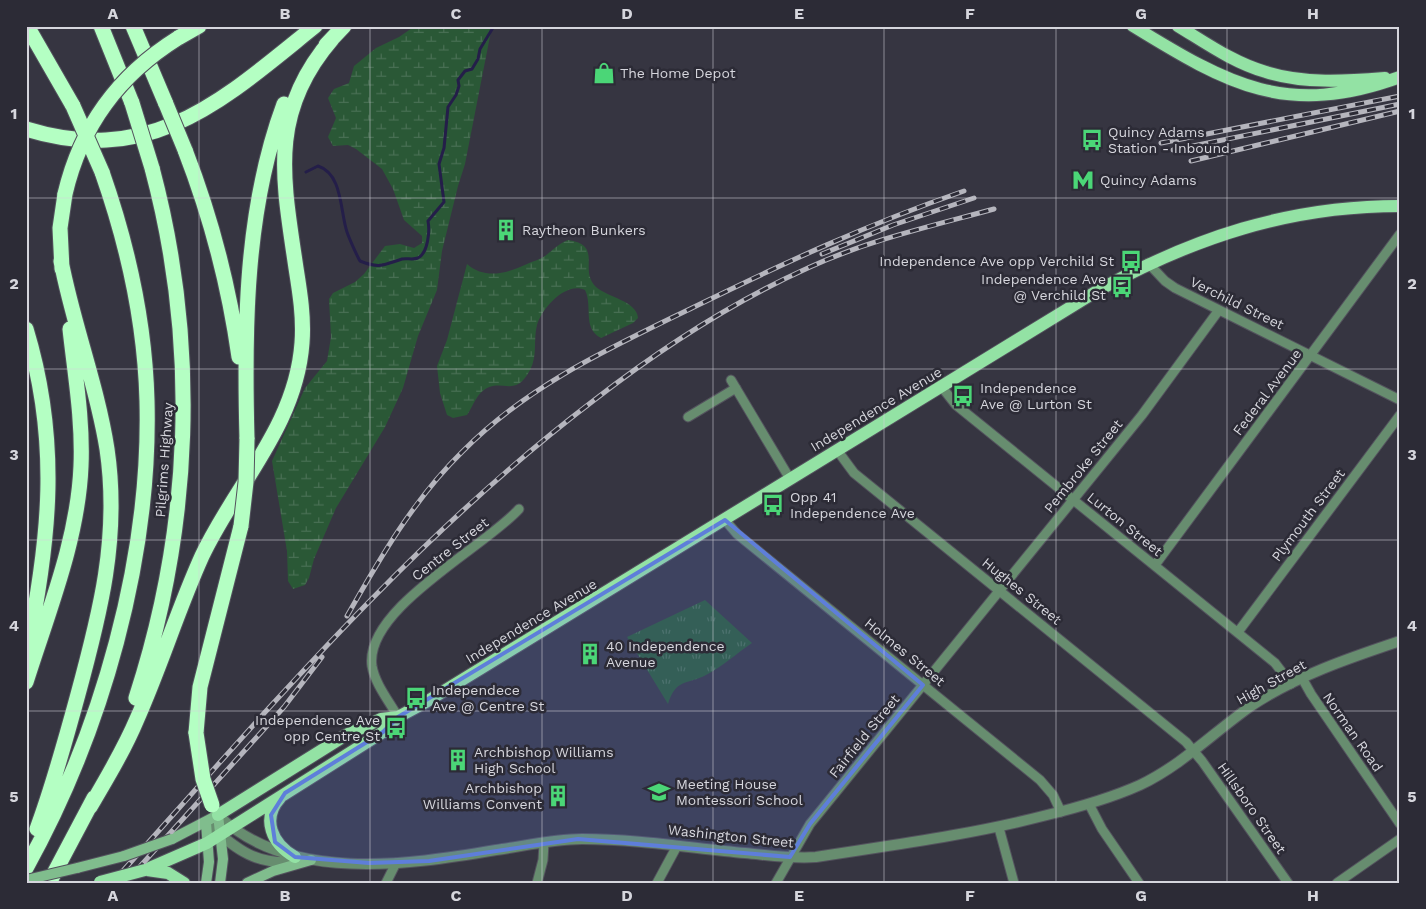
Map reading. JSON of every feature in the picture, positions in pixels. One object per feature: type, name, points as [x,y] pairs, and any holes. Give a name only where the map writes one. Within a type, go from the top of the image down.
[{"type":"highway","name":"Pilgrims Highway","points":[[26,868],[65,789],[104,682],[130,579],[144,490],[147,401],[141,330],[124,241],[102,172],[73,106],[27,26]]},
{"type":"highway","name":"Pilgrims Highway","points":[[49,883],[90,807],[122,735],[151,647],[168,575],[180,488],[184,415],[181,326],[172,254],[152,168],[132,103],[102,26]]},
{"type":"highway","points":[[133,26],[185,150],[213,233],[230,303],[242,377],[247,438]]},
{"type":"highway","points":[[26,682],[70,540],[81,474],[79,402],[61,261],[60,228],[65,194],[82,141],[111,95],[142,63],[197,26]]},
{"type":"highway","points":[[26,129],[57,136],[103,139],[140,134],[176,124],[199,113],[230,93],[315,26]]},
{"type":"highway","points":[[212,814],[203,779],[196,732],[196,713],[202,678],[241,526],[246,482],[246,360],[256,222],[275,128],[290,92],[307,64],[344,26]]},
{"type":"highway","points":[[90,807],[135,725],[205,550],[277,431],[292,396],[300,362],[302,318],[284,187],[284,142],[292,109],[301,84],[314,61],[332,39]]},
{"type":"highway","points":[[26,854],[50,794],[88,658],[104,594],[110,546],[110,486],[105,438],[61,261]]},
{"type":"highway","points":[[26,329],[43,399],[49,492],[44,563],[26,656]]},
{"type":"main road","points":[[1133,26],[1213,72],[1266,92],[1291,95],[1331,95],[1368,88],[1400,77]]},
{"type":"main road","points":[[1178,26],[1231,58],[1267,73],[1314,79],[1400,77]]},
{"type":"main road","name":"Independence Avenue","points":[[225,831],[384,732],[398,717],[725,520],[1097,291],[1148,263],[1212,237],[1277,219],[1328,210],[1400,206]]},
{"type":"main road","name":"Independence Avenue","points":[[212,814],[346,735],[375,721],[398,717]]},
{"type":"main road","points":[[285,792],[273,810],[270,826],[276,842],[295,857]]},
{"type":"main road","points":[[212,814],[225,831],[220,883]]},
{"type":"main road","points":[[26,880],[124,856],[172,839],[212,814]]},
{"type":"main road","points":[[206,883],[209,869],[207,843],[212,814]]},
{"type":"main road","points":[[97,883],[145,870],[207,843],[225,831]]},
{"type":"main road","points":[[247,883],[266,874],[311,860]]},
{"type":"main road","points":[[145,870],[168,873],[184,883]]},
{"type":"street","name":"Federal Avenue","points":[[1155,565],[1400,234]]},
{"type":"street","name":"Verchild Street","points":[[1148,263],[1165,281],[1175,288],[1400,400]]},
{"type":"street","name":"Pembroke Street","points":[[962,636],[1146,410],[1219,310]]},
{"type":"street","points":[[688,417],[733,384],[790,479]]},
{"type":"street","name":"Lurton Street","points":[[941,386],[956,405],[1278,666],[1291,684]]},
{"type":"street","name":"Plymouth Street","points":[[1238,632],[1400,415]]},
{"type":"street","name":"Hughes Street","points":[[837,450],[854,473],[1000,590],[1194,750]]},
{"type":"street","name":"Centre Street","points":[[398,717],[373,668],[374,647],[379,634],[430,579],[495,531],[519,509]]},
{"type":"street","name":"Holmes Street","points":[[725,520],[737,534],[1045,784],[1056,799],[1061,812]]},
{"type":"street","name":"Fairfield Street","points":[[776,883],[810,824],[962,636]]},
{"type":"street","name":"High Street","points":[[1142,784],[1172,767],[1250,707],[1291,684],[1345,660],[1400,641]]},
{"type":"street","name":"Norman Road","points":[[1302,678],[1310,694],[1400,824]]},
{"type":"street","name":"Hillsboro Street","points":[[1194,750],[1288,883]]},
{"type":"street","name":"Washington Street","points":[[225,831],[240,851],[261,860],[281,863],[311,860],[396,863],[440,860],[544,843],[587,839],[790,857],[816,857],[999,828],[1089,804],[1142,784]]},
{"type":"street","points":[[1089,804],[1102,829],[1139,883]]},
{"type":"street","points":[[999,828],[1014,883]]},
{"type":"street","name":"Washington Street","points":[[225,831],[295,857],[311,860]]},
{"type":"street","points":[[1337,883],[1400,838]]},
{"type":"street","points":[[537,883],[543,860],[544,843]]},
{"type":"street","points":[[657,883],[677,846]]},
{"type":"street","points":[[386,883],[396,863]]},
{"type":"highlighted area","points":[[725,520],[923,685],[810,824],[790,857],[578,839],[429,861],[369,863],[295,857],[275,842],[271,815],[285,793],[383,732],[398,717]]},
{"type":"green space","points":[[415,26],[492,26],[465,164],[442,251],[437,290],[418,336],[403,388],[385,427],[336,508],[314,559],[309,578],[305,585],[293,589],[288,581],[287,551],[272,461],[305,388],[327,361],[331,337],[329,299],[333,293],[355,282],[364,274],[385,246],[400,244],[414,248],[422,243],[422,236],[404,220],[393,189],[382,169],[348,145],[333,146],[328,137],[336,118],[328,98],[334,89],[349,83],[354,66],[376,48],[399,37]]},
{"type":"green space","points":[[568,240],[585,247],[589,259],[589,273],[596,287],[633,307],[638,318],[633,323],[601,338],[595,334],[590,323],[585,290],[578,288],[570,289],[549,304],[540,318],[536,331],[534,359],[525,378],[515,385],[487,388],[478,396],[467,415],[453,418],[447,415],[440,393],[437,366],[447,340],[467,264],[481,272],[504,272],[540,259]]},
{"type":"green space","points":[[705,600],[752,643],[712,672],[679,686],[671,696],[668,704],[627,637]]},
{"type":"waterway","points":[[306,172],[318,166],[326,170],[332,177],[339,194],[347,232],[360,261],[372,265],[381,265],[402,259],[418,258],[424,252],[428,241],[428,221],[444,202],[439,164],[444,148],[448,107],[456,95],[459,86],[458,80],[465,71],[472,69],[478,59],[480,49],[494,26]]},
{"type":"railway","points":[[1161,143],[1400,96]]},
{"type":"railway","points":[[1173,150],[1400,104]]},
{"type":"railway","points":[[1191,161],[1400,111]]},
{"type":"railway","points":[[347,616],[399,530],[428,489],[487,428],[542,387],[601,353],[761,275],[860,231],[964,191]]},
{"type":"railway","points":[[822,254],[893,225],[974,198]]},
{"type":"railway","points":[[112,883],[341,630],[462,511],[526,455],[593,401],[644,363],[697,328],[753,295],[810,267],[832,257],[901,234],[994,209]]},
{"type":"railway","points":[[125,883],[284,707],[322,657]]},
{"type":"place","name":"The Home Depot","points":[[604,73]]},
{"type":"place","name":"Quincy Adams Station - Inbound","points":[[1092,140]]},
{"type":"place","name":"Quincy Adams","points":[[1083,180]]},
{"type":"place","name":"Raytheon Bunkers","points":[[506,230]]},
{"type":"place","name":"Independence Ave opp Verchild St","points":[[1131,261]]},
{"type":"place","name":"Independence Ave @ Verchild St","points":[[1122,287]]},
{"type":"place","name":"Independence Ave @ Lurton St","points":[[963,396]]},
{"type":"place","name":"Opp 41 Independence Ave","points":[[773,505]]},
{"type":"place","name":"40 Independence Avenue","points":[[590,654]]},
{"type":"place","name":"Independece Ave @ Centre St","points":[[416,698]]},
{"type":"place","name":"Independence Ave opp Centre St","points":[[396,728]]},
{"type":"place","name":"Archbishop Williams High School","points":[[458,760]]},
{"type":"place","name":"Meeting House Montessori School","points":[[659,792]]},
{"type":"place","name":"Archbishop Williams Convent","points":[[558,796]]}]
